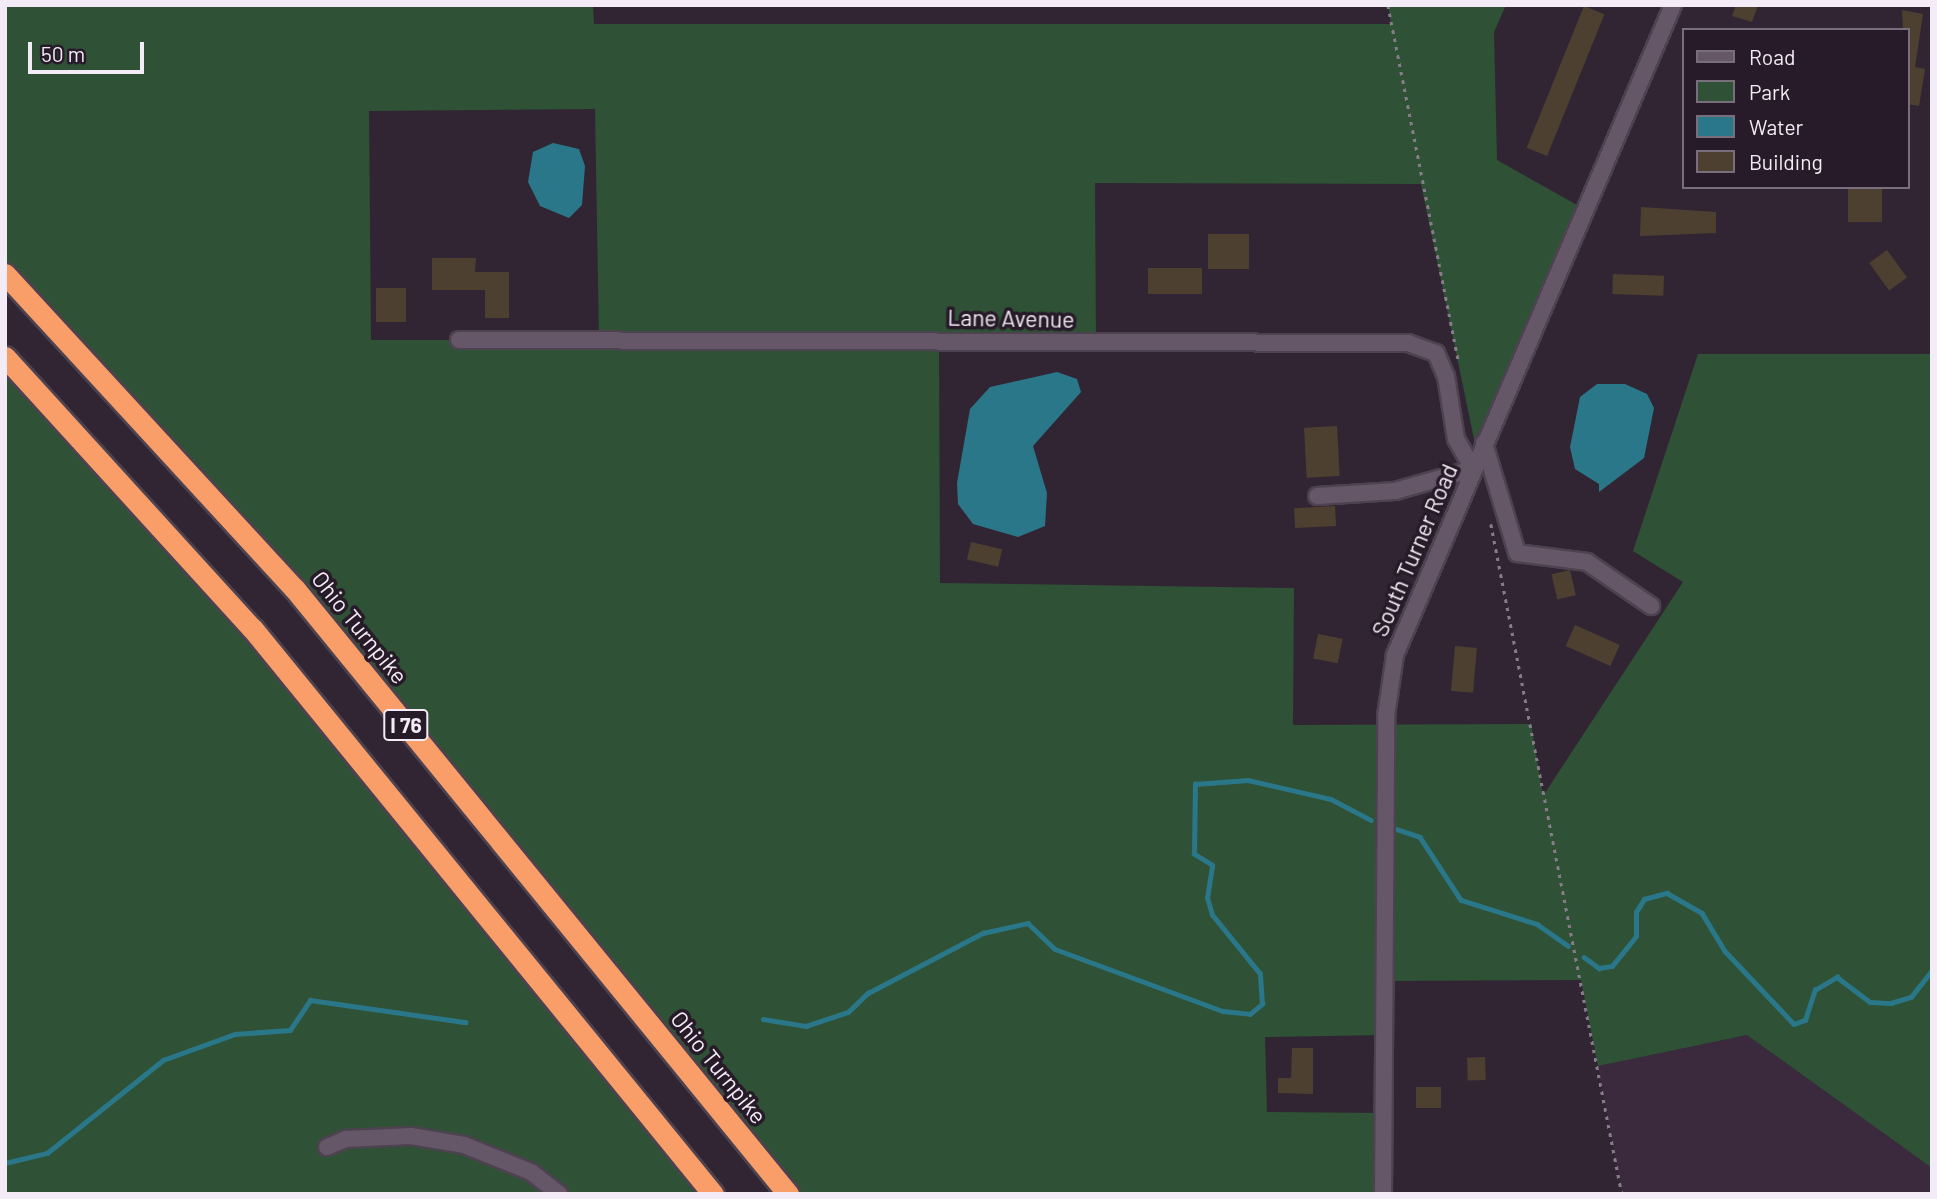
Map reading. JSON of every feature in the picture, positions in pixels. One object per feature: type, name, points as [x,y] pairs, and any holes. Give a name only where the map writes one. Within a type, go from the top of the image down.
[{"type":"highway","name":"Ohio Turnpike","points":[[5,274],[294,588],[788,1194]]},
{"type":"highway","name":"I 76","points":[[5,357],[252,628],[713,1194]]},
{"type":"street","name":"South Turner Road","points":[[1383,1194],[1389,685],[1409,613],[1673,5]]},
{"type":"street","name":"Lane Avenue","points":[[459,340],[1420,344],[1440,360],[1456,439],[1473,469]]},
{"type":"street","points":[[1484,443],[1517,553],[1587,562],[1651,606]]},
{"type":"street","points":[[1317,496],[1395,491],[1473,469]]},
{"type":"street","points":[[327,1147],[346,1139],[411,1136],[464,1144],[531,1172],[559,1194]]},
{"type":"path","points":[[1388,5],[1461,374]]},
{"type":"path","points":[[1489,514],[1622,1194]]},
{"type":"shaded area","points":[[1747,1035],[1932,1168],[1932,1194],[1622,1194],[1598,1066]]},
{"type":"green space","points":[[5,5],[593,5],[594,24],[1391,24],[1388,5],[1506,5],[1494,32],[1497,160],[1586,210],[1473,469],[1474,439],[1421,184],[1095,183],[1096,342],[939,340],[940,583],[1294,588],[1293,725],[1531,724],[1543,796],[1683,582],[1633,551],[1698,354],[1932,354],[1932,1168],[1747,1035],[1598,1066],[1581,980],[1384,981],[1383,1035],[1265,1037],[1267,1112],[1383,1113],[1383,1194],[788,1194],[466,798],[5,274]],"holes":[[[595,109],[599,340],[371,340],[369,111]]]},
{"type":"green space","points":[[5,357],[151,512],[713,1194],[5,1194]]},
{"type":"water","points":[[553,143],[579,149],[585,166],[582,205],[569,218],[540,206],[528,182],[533,152]]},
{"type":"water","points":[[1057,372],[1077,379],[1081,392],[1033,446],[1047,493],[1045,526],[1018,537],[973,524],[958,504],[957,483],[970,409],[990,387]]},
{"type":"water","points":[[1597,384],[1625,384],[1647,394],[1654,408],[1644,458],[1599,492],[1599,484],[1575,469],[1570,447],[1580,397]]},
{"type":"building","points":[[1736,5],[1758,5],[1752,22],[1732,16]]},
{"type":"building","points":[[1584,6],[1604,14],[1547,156],[1527,148]]},
{"type":"building","points":[[1902,10],[1923,14],[1915,67],[1925,69],[1919,106],[1909,104],[1909,28],[1903,28]]},
{"type":"building","points":[[1848,189],[1882,189],[1882,222],[1848,222]]},
{"type":"building","points":[[1641,207],[1716,212],[1716,233],[1640,236]]},
{"type":"building","points":[[1208,234],[1249,234],[1249,269],[1208,269]]},
{"type":"building","points":[[1887,250],[1907,278],[1889,290],[1869,263]]},
{"type":"building","points":[[432,258],[476,258],[475,272],[509,272],[509,318],[485,318],[485,290],[432,290]]},
{"type":"building","points":[[1148,268],[1202,268],[1202,294],[1148,294]]},
{"type":"building","points":[[1613,274],[1664,276],[1663,296],[1612,294]]},
{"type":"building","points":[[376,288],[406,288],[406,322],[376,322]]},
{"type":"building","points":[[1337,426],[1340,476],[1307,478],[1304,428]]},
{"type":"building","points":[[1335,506],[1336,526],[1295,528],[1294,508]]},
{"type":"building","points":[[971,542],[1002,549],[998,567],[967,560]]},
{"type":"building","points":[[1570,570],[1576,595],[1557,600],[1551,574]]},
{"type":"building","points":[[1575,625],[1620,645],[1610,666],[1566,646]]},
{"type":"building","points":[[1318,634],[1343,639],[1338,663],[1313,659]]},
{"type":"building","points":[[1455,646],[1477,648],[1473,693],[1451,691]]},
{"type":"building","points":[[1292,1048],[1313,1048],[1313,1094],[1278,1093],[1278,1078],[1291,1078]]},
{"type":"building","points":[[1485,1057],[1486,1080],[1468,1081],[1467,1058]]},
{"type":"building","points":[[1416,1087],[1441,1087],[1441,1108],[1416,1108]]},
{"type":"waterway","points":[[763,1019],[806,1026],[848,1012],[868,993],[983,933],[1028,923],[1055,949],[1223,1011],[1250,1014],[1262,1004],[1260,974],[1212,915],[1207,898],[1212,865],[1194,854],[1195,784],[1248,780],[1331,799],[1371,820]]},
{"type":"waterway","points":[[1396,829],[1420,837],[1461,900],[1537,924],[1568,946]]},
{"type":"waterway","points":[[1584,957],[1599,968],[1612,966],[1636,936],[1636,912],[1644,899],[1667,893],[1702,913],[1725,951],[1794,1024],[1805,1020],[1815,990],[1837,977],[1870,1002],[1891,1003],[1911,997],[1932,970]]},
{"type":"waterway","points":[[5,1163],[47,1153],[163,1060],[235,1034],[290,1030],[310,1000],[465,1022]]}]
